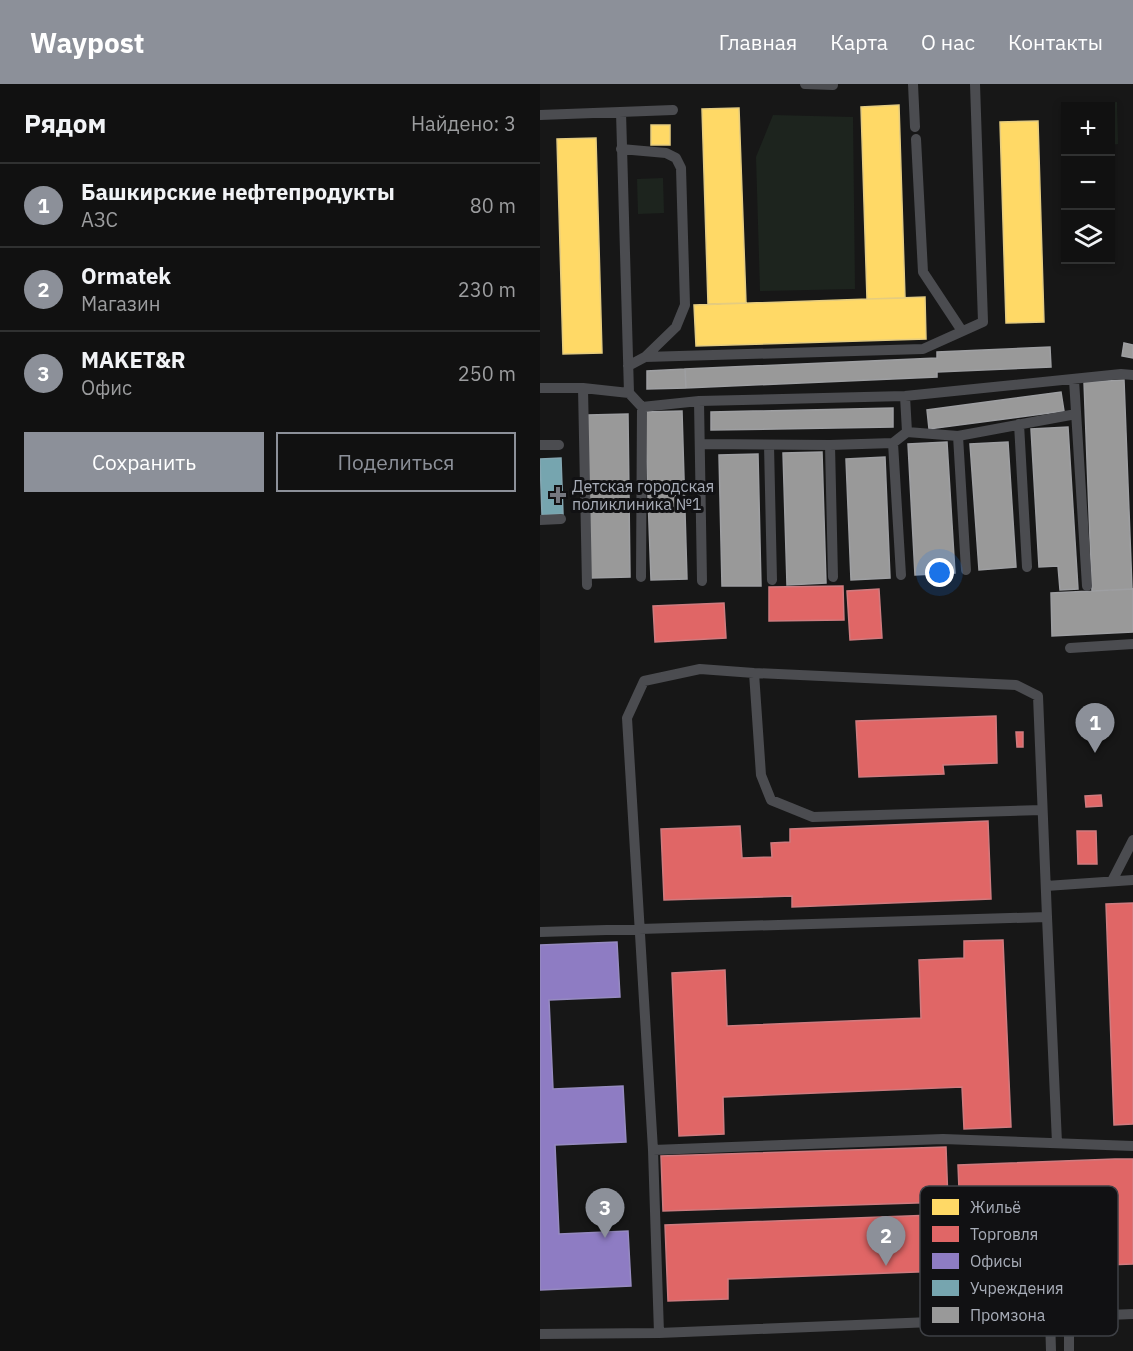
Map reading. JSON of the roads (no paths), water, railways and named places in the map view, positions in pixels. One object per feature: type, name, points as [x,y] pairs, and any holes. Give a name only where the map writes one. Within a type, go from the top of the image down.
[{"type":"lane","points":[[805,84],[834,85]]},
{"type":"lane","points":[[913,84],[915,127]]},
{"type":"lane","points":[[645,357],[923,350],[983,322],[975,84]]},
{"type":"lane","points":[[540,115],[673,110]]},
{"type":"lane","points":[[621,112],[629,393],[642,407],[641,577]]},
{"type":"lane","points":[[916,139],[923,272],[962,332]]},
{"type":"lane","points":[[621,149],[666,153],[676,158],[681,168],[685,305],[676,327],[645,357],[628,366]]},
{"type":"lane","points":[[642,407],[699,401],[905,396],[1121,374],[1133,375]]},
{"type":"lane","points":[[1074,380],[1087,586]]},
{"type":"lane","points":[[540,388],[583,388],[629,393]]},
{"type":"lane","points":[[583,388],[587,585]]},
{"type":"lane","points":[[905,396],[907,432]]},
{"type":"lane","points":[[699,401],[702,581]]},
{"type":"lane","points":[[700,444],[830,446],[893,443],[907,432],[958,436],[1076,414]]},
{"type":"lane","points":[[1019,424],[1027,567]]},
{"type":"lane","points":[[958,436],[966,570]]},
{"type":"lane","points":[[893,443],[901,575]]},
{"type":"lane","points":[[540,445],[559,445]]},
{"type":"lane","points":[[769,445],[772,580]]},
{"type":"lane","points":[[830,446],[833,577]]},
{"type":"lane","points":[[540,520],[561,519]]},
{"type":"lane","points":[[1070,648],[1133,644]]},
{"type":"lane","points":[[659,1333],[653,1150],[627,718],[644,681],[700,669],[1016,685],[1038,696],[1057,1143]]},
{"type":"lane","points":[[754,673],[760,775],[771,800],[813,818],[1042,810]]},
{"type":"lane","points":[[1112,881],[1133,840]]},
{"type":"lane","points":[[1046,886],[1133,880]]},
{"type":"lane","points":[[540,932],[1047,917]]},
{"type":"lane","points":[[653,1150],[943,1139],[1133,1146]]},
{"type":"lane","points":[[1118,1314],[1133,1314]]},
{"type":"lane","points":[[540,1335],[659,1333],[920,1322]]},
{"type":"lane","points":[[1051,1336],[1051,1351]]},
{"type":"place","name":"Детская городская поликлиника №1","points":[[558,495]]},
{"type":"place","name":"Башкирские нефтепродукты","points":[[1095,753]]},
{"type":"place","name":"MAKET&R","points":[[605,1238]]},
{"type":"place","name":"Ormatek","points":[[886,1266]]}]
